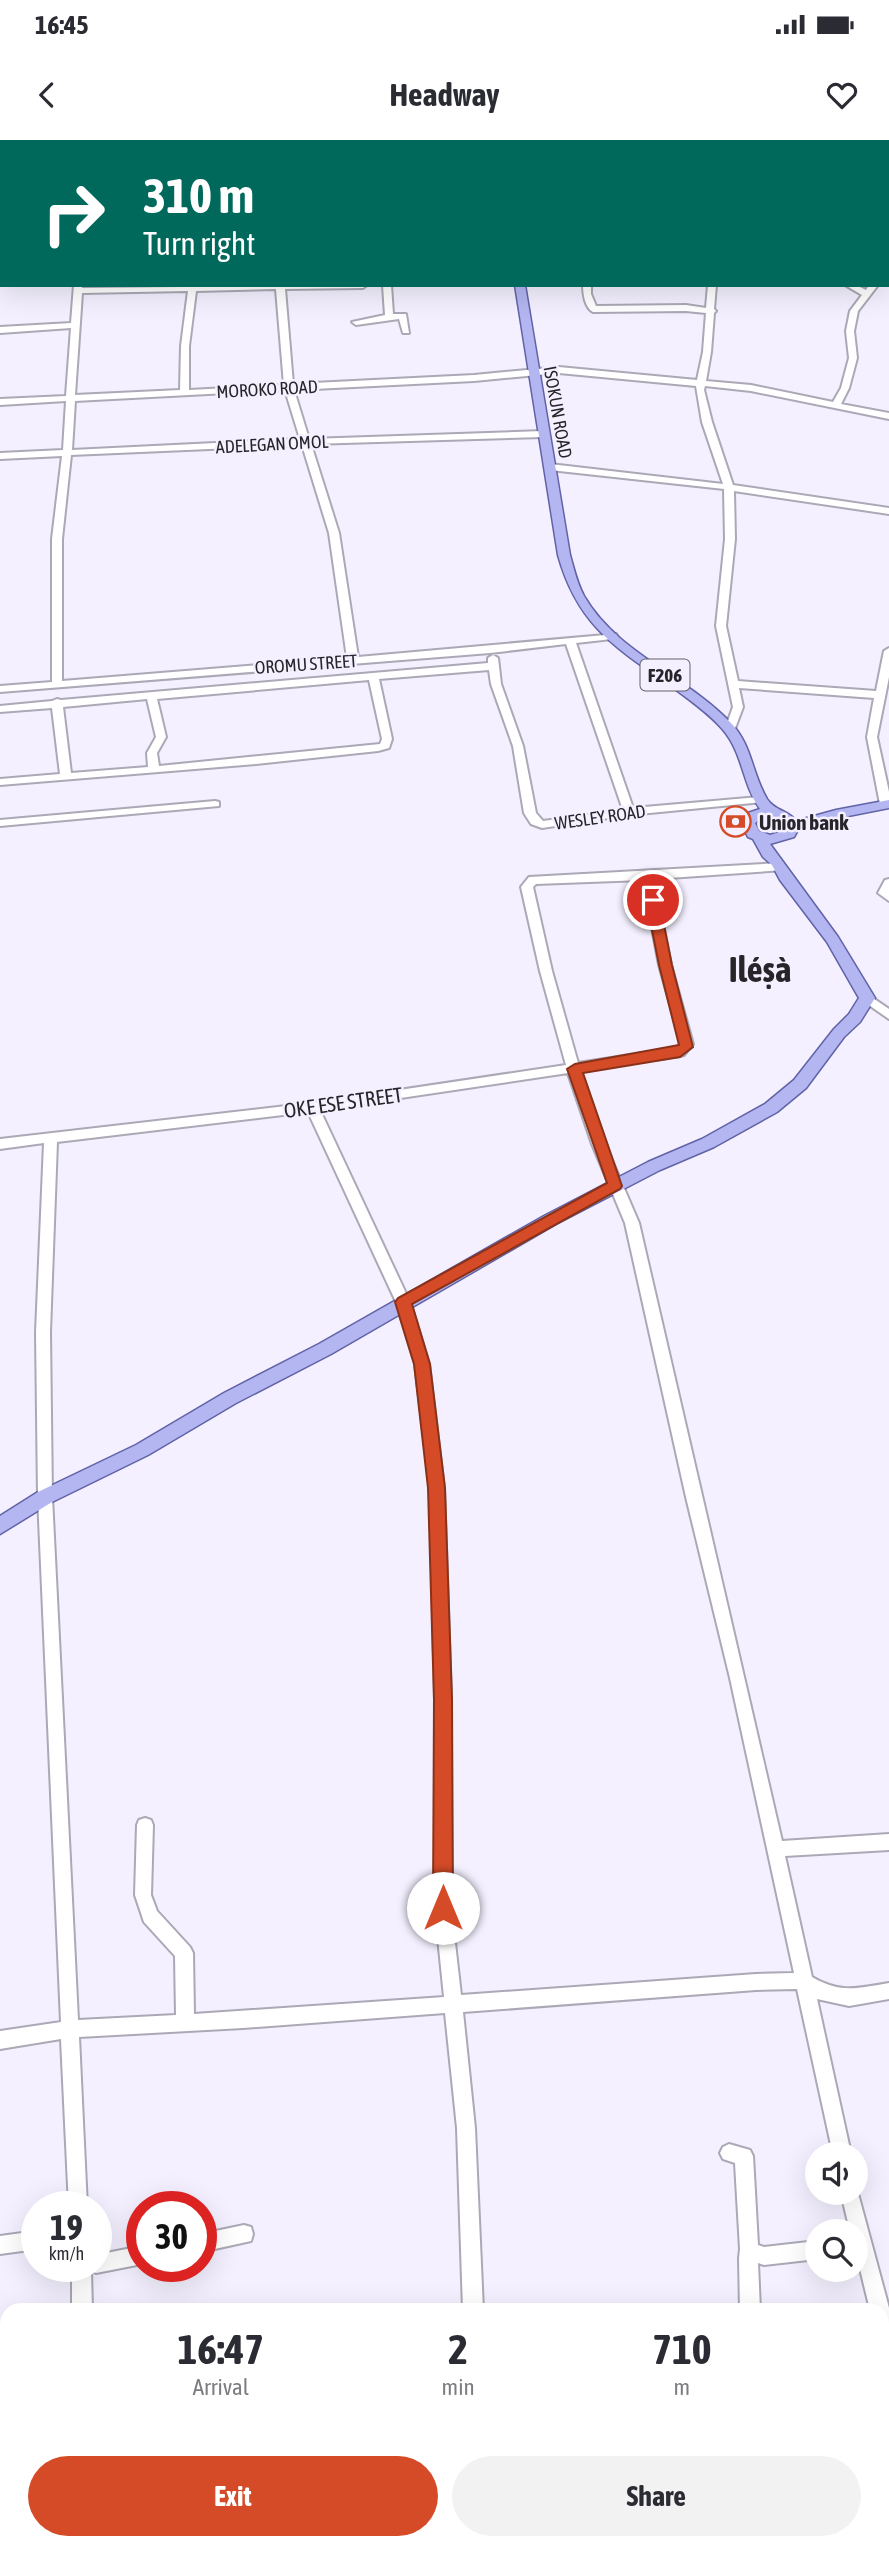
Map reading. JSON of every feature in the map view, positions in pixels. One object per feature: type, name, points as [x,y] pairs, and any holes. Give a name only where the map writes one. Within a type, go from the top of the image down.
[{"type":"main road","name":"ISOKUN ROAD","points":[[520,287],[563,550],[579,597],[612,636],[706,707],[730,729],[748,760],[759,800]]},
{"type":"main road","points":[[759,800],[748,825],[749,830],[770,840],[836,814],[888,804]]},
{"type":"main road","name":"F206","points":[[759,800],[790,822],[788,832]]},
{"type":"main road","points":[[751,818],[776,814],[836,814]]},
{"type":"main road","points":[[779,865],[788,832]]},
{"type":"main road","points":[[0,1526],[45,1497],[142,1450],[615,1186],[708,1143],[771,1108],[800,1084],[839,1033],[855,1018],[867,998],[833,940],[785,877],[779,865],[768,854],[759,837]]},
{"type":"street","points":[[57,684],[57,538],[67,453],[78,288],[192,290],[280,287],[289,388],[334,536],[353,661]]},
{"type":"street","points":[[387,287],[389,317]]},
{"type":"street","points":[[587,287],[593,309],[686,308],[712,311]]},
{"type":"street","points":[[712,287],[712,311],[701,396],[729,487],[730,539],[721,626],[738,707],[730,729]]},
{"type":"street","points":[[853,287],[867,294]]},
{"type":"street","points":[[837,403],[845,388],[853,358],[850,331],[854,311],[872,287]]},
{"type":"street","points":[[184,393],[185,346],[192,290]]},
{"type":"street","points":[[356,323],[403,316],[406,331]]},
{"type":"street","points":[[0,330],[75,325]]},
{"type":"street","name":"MOROKO ROAD","points":[[0,402],[583,371],[751,388],[837,403],[889,416]]},
{"type":"street","name":"ADELEGAN OMOL","points":[[0,456],[384,438],[543,435]]},
{"type":"street","points":[[550,467],[729,487],[889,511]]},
{"type":"street","name":"OROMU STREET","points":[[0,689],[490,650],[612,636]]},
{"type":"street","points":[[570,642],[629,812]]},
{"type":"street","name":"WESLEY ROAD","points":[[490,650],[495,666],[496,684],[518,746],[530,813],[535,822],[542,825],[629,812],[759,800]]},
{"type":"street","points":[[888,804],[872,737],[889,651]]},
{"type":"street","points":[[0,709],[495,666]]},
{"type":"street","points":[[0,782],[321,755],[385,746],[387,739],[373,675]]},
{"type":"street","points":[[734,684],[881,695]]},
{"type":"street","points":[[150,695],[161,737],[152,754],[154,769]]},
{"type":"street","points":[[57,702],[66,776]]},
{"type":"street","points":[[0,823],[215,804]]},
{"type":"street","points":[[779,865],[648,876],[533,880],[527,887],[538,942],[575,1069],[615,1186],[632,1223],[693,1497],[777,1849],[839,2142]]},
{"type":"street","name":"OKE ESE STREET","points":[[0,1144],[312,1107],[575,1069],[684,1049],[687,1044],[665,965],[648,876]]},
{"type":"street","points":[[889,883],[884,892],[889,897]]},
{"type":"street","points":[[867,998],[889,1015]]},
{"type":"street","points":[[312,1107],[403,1302],[422,1364],[437,1488],[443,1699],[443,1908],[466,2128],[473,2303]]},
{"type":"street","points":[[51,1137],[43,1332],[45,1497],[77,2191]]},
{"type":"street","points":[[145,1825],[143,1895],[150,1916],[184,1953],[185,2022]]},
{"type":"street","points":[[777,1849],[889,1842]]},
{"type":"street","points":[[0,2040],[69,2029],[803,1980],[825,1994],[849,1998],[889,1991]]},
{"type":"street","points":[[729,2153],[744,2156],[749,2247],[752,2252]]},
{"type":"street","points":[[217,2240],[244,2234]]},
{"type":"street","points":[[0,2245],[21,2242]]},
{"type":"street","points":[[750,2303],[748,2251],[764,2256],[805,2251]]},
{"type":"street","points":[[868,2272],[878,2303]]},
{"type":"street","points":[[82,2282],[82,2303]]},
{"type":"place","name":"Union bank","points":[[736,822]]},
{"type":"district","name":"Iléṣà","points":[[760,969]]},
{"type":"route","points":[[443,1908],[443,1699],[437,1488],[422,1364],[403,1302],[615,1186],[575,1069],[680,1052],[686,1047],[665,965],[653,900]]}]
